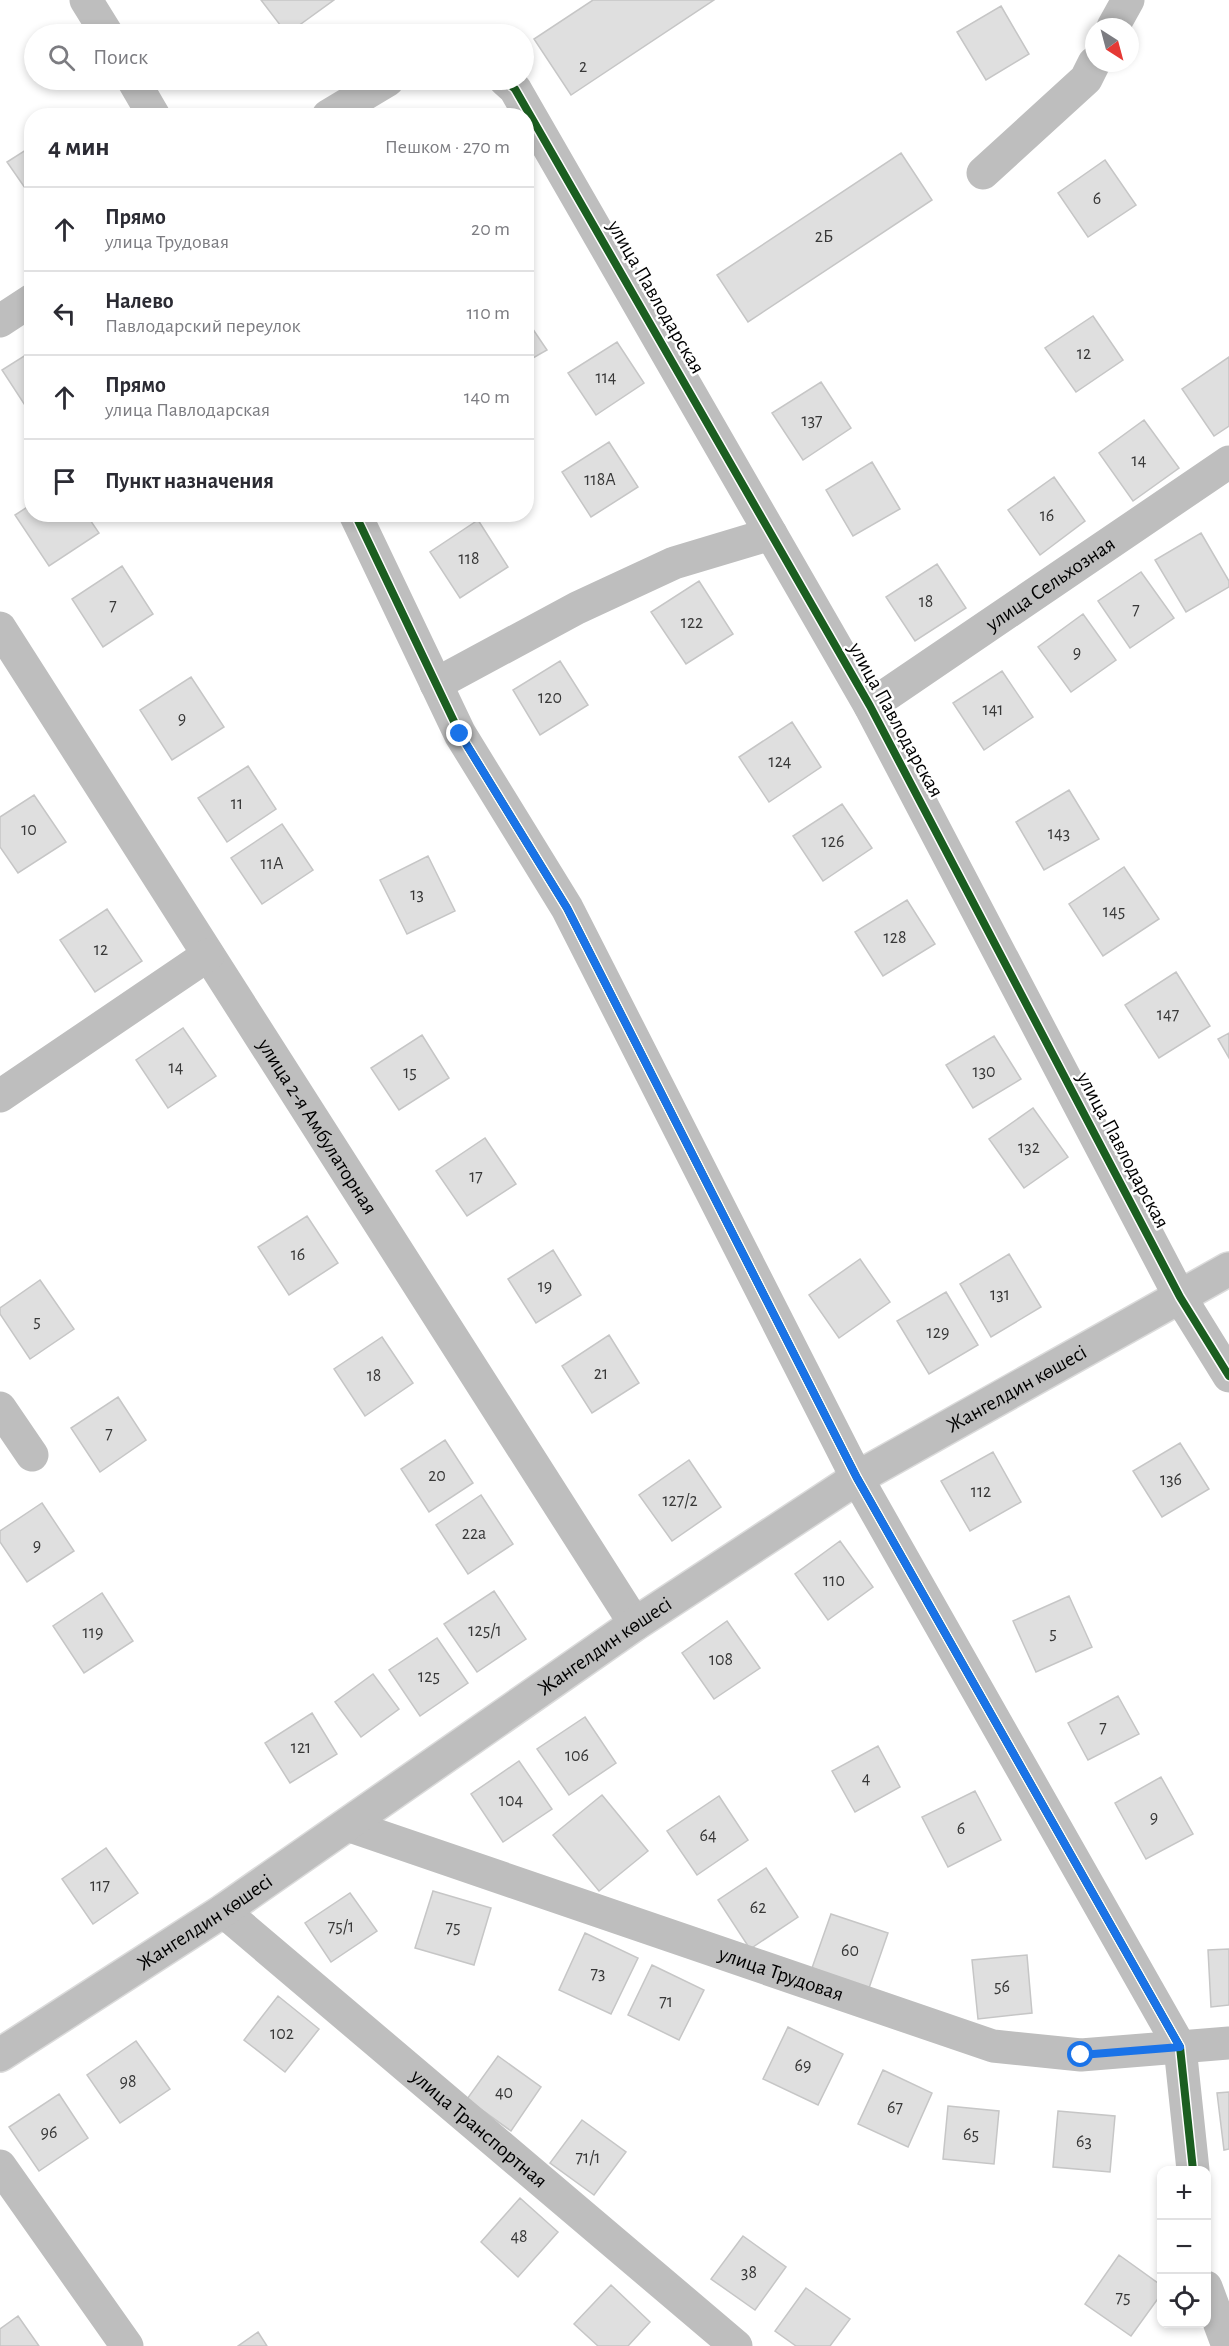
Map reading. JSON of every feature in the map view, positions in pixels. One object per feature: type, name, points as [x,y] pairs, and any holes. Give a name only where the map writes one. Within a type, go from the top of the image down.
[{"type":"street","points":[[1118,18],[1128,0]]},
{"type":"street","points":[[90,2],[101,24]]},
{"type":"street","points":[[983,173],[1086,79],[1090,72]]},
{"type":"street","points":[[139,90],[149,108]]},
{"type":"street","points":[[341,108],[371,90]]},
{"type":"street","name":"улица Павлодарская","points":[[513,90],[524,108]]},
{"type":"street","name":"улица Павлодарская","points":[[534,125],[870,706],[1180,1297],[1229,1376]]},
{"type":"street","points":[[0,321],[24,305]]},
{"type":"street","name":"улица Сельхозная","points":[[870,706],[1229,462]]},
{"type":"street","points":[[359,522],[460,734],[567,908],[857,1478],[1180,2047],[1193,2166]]},
{"type":"street","points":[[436,684],[577,608],[674,562],[771,534]]},
{"type":"street","name":"улица 2-я Амбулаторная","points":[[0,628],[635,1624]]},
{"type":"street","points":[[0,1096],[208,955]]},
{"type":"street","name":"Жангелдин көшесі","points":[[0,2055],[223,1911],[635,1624],[857,1478],[1229,1269]]},
{"type":"street","points":[[0,1408],[32,1455]]},
{"type":"street","name":"улица Трудовая","points":[[346,1825],[993,2046],[1081,2055],[1229,2043]]},
{"type":"street","name":"улица Транспортная","points":[[223,1911],[736,2346]]},
{"type":"street","points":[[0,2166],[127,2346]]},
{"type":"street","points":[[1211,2300],[1228,2346]]},
{"type":"building","points":[[261,0],[334,0],[301,24],[279,24]]},
{"type":"building","points":[[593,0],[714,0],[571,95],[534,39]]},
{"type":"building","points":[[1001,6],[1029,54],[986,80],[957,32]]},
{"type":"building","points":[[24,151],[24,186],[7,162]]},
{"type":"building","points":[[901,153],[932,200],[748,322],[717,275]]},
{"type":"building","points":[[1105,160],[1136,205],[1088,237],[1058,193]]},
{"type":"building","points":[[1093,316],[1123,360],[1076,392],[1045,348]]},
{"type":"building","points":[[534,331],[547,350],[534,357]]},
{"type":"building","points":[[617,342],[644,383],[596,415],[568,373]]},
{"type":"building","points":[[24,356],[24,404],[2,370]]},
{"type":"building","points":[[1229,357],[1229,426],[1214,436],[1182,389]]},
{"type":"building","points":[[821,382],[851,428],[803,460],[772,413]]},
{"type":"building","points":[[1144,420],[1179,468],[1133,501],[1099,453]]},
{"type":"building","points":[[609,442],[638,487],[591,517],[562,472]]},
{"type":"building","points":[[872,462],[900,509],[853,536],[826,490]]},
{"type":"building","points":[[1054,477],[1085,521],[1040,555],[1008,510]]},
{"type":"building","points":[[24,509],[24,522],[91,522],[99,533],[49,566],[15,515]]},
{"type":"building","points":[[475,522],[479,522],[508,567],[460,598],[430,552]]},
{"type":"building","points":[[1201,533],[1229,581],[1229,587],[1186,612],[1155,560]]},
{"type":"building","points":[[937,564],[966,608],[915,641],[886,597]]},
{"type":"building","points":[[122,566],[153,614],[103,647],[72,599]]},
{"type":"building","points":[[1141,572],[1174,618],[1130,648],[1098,601]]},
{"type":"building","points":[[699,581],[733,634],[686,664],[651,612]]},
{"type":"building","points":[[1083,614],[1116,660],[1071,692],[1038,647]]},
{"type":"building","points":[[560,661],[588,705],[540,735],[513,690]]},
{"type":"building","points":[[1002,671],[1033,717],[984,750],[953,703]]},
{"type":"building","points":[[191,677],[224,727],[172,760],[140,710]]},
{"type":"building","points":[[792,722],[821,767],[769,802],[739,757]]},
{"type":"building","points":[[248,766],[276,809],[227,842],[198,798]]},
{"type":"building","points":[[1069,790],[1099,839],[1044,870],[1016,822]]},
{"type":"building","points":[[34,795],[66,842],[18,873],[0,847],[0,817]]},
{"type":"building","points":[[842,804],[872,848],[823,881],[793,836]]},
{"type":"building","points":[[282,824],[313,870],[262,904],[231,858]]},
{"type":"building","points":[[428,856],[455,911],[407,934],[380,880]]},
{"type":"building","points":[[1124,867],[1159,919],[1103,956],[1069,904]]},
{"type":"building","points":[[907,900],[935,944],[883,976],[855,932]]},
{"type":"building","points":[[107,909],[142,961],[95,992],[60,940]]},
{"type":"building","points":[[1176,972],[1210,1026],[1159,1058],[1125,1005]]},
{"type":"building","points":[[183,1028],[216,1076],[168,1108],[136,1060]]},
{"type":"building","points":[[1229,1033],[1229,1058],[1218,1039]]},
{"type":"building","points":[[422,1035],[449,1078],[399,1110],[371,1068]]},
{"type":"building","points":[[994,1036],[1021,1079],[973,1108],[946,1065]]},
{"type":"building","points":[[1033,1108],[1068,1157],[1024,1188],[989,1139]]},
{"type":"building","points":[[485,1138],[516,1184],[467,1216],[436,1171]]},
{"type":"building","points":[[307,1216],[338,1263],[289,1295],[258,1247]]},
{"type":"building","points":[[553,1250],[581,1295],[536,1323],[508,1279]]},
{"type":"building","points":[[1009,1254],[1041,1307],[991,1337],[960,1284]]},
{"type":"building","points":[[860,1259],[890,1302],[839,1338],[809,1295]]},
{"type":"building","points":[[40,1280],[74,1329],[30,1359],[0,1314],[0,1308]]},
{"type":"building","points":[[946,1292],[978,1345],[929,1374],[897,1321]]},
{"type":"building","points":[[609,1335],[639,1383],[592,1413],[562,1366]]},
{"type":"building","points":[[382,1337],[413,1383],[365,1416],[334,1369]]},
{"type":"building","points":[[118,1397],[146,1440],[100,1472],[71,1428]]},
{"type":"building","points":[[445,1440],[473,1483],[429,1512],[401,1469]]},
{"type":"building","points":[[1180,1443],[1209,1489],[1162,1517],[1133,1471]]},
{"type":"building","points":[[993,1452],[1021,1502],[970,1531],[941,1481]]},
{"type":"building","points":[[689,1460],[721,1507],[672,1541],[639,1495]]},
{"type":"building","points":[[481,1495],[513,1544],[468,1574],[436,1525]]},
{"type":"building","points":[[42,1503],[74,1551],[27,1582],[0,1542],[0,1531]]},
{"type":"building","points":[[840,1541],[873,1587],[828,1620],[795,1574]]},
{"type":"building","points":[[494,1591],[526,1639],[477,1672],[444,1624]]},
{"type":"building","points":[[102,1593],[133,1641],[84,1673],[53,1626]]},
{"type":"building","points":[[1069,1596],[1092,1647],[1036,1672],[1013,1621]]},
{"type":"building","points":[[727,1621],[760,1668],[714,1699],[682,1653]]},
{"type":"building","points":[[437,1638],[468,1683],[420,1716],[389,1670]]},
{"type":"building","points":[[373,1674],[399,1709],[361,1737],[335,1702]]},
{"type":"building","points":[[1118,1696],[1139,1734],[1088,1760],[1068,1723]]},
{"type":"building","points":[[312,1713],[337,1754],[290,1783],[265,1743]]},
{"type":"building","points":[[585,1717],[616,1763],[569,1795],[537,1749]]},
{"type":"building","points":[[878,1746],[900,1787],[855,1812],[832,1771]]},
{"type":"building","points":[[519,1761],[552,1809],[503,1842],[471,1794]]},
{"type":"building","points":[[1161,1777],[1193,1834],[1146,1859],[1115,1803]]},
{"type":"building","points":[[975,1791],[1001,1840],[948,1867],[922,1817]]},
{"type":"building","points":[[602,1795],[648,1851],[599,1891],[553,1835]]},
{"type":"building","points":[[719,1796],[748,1840],[697,1875],[667,1831]]},
{"type":"building","points":[[106,1848],[138,1893],[93,1924],[62,1879]]},
{"type":"building","points":[[766,1868],[798,1917],[750,1949],[718,1900]]},
{"type":"building","points":[[433,1891],[491,1908],[474,1965],[415,1948]]},
{"type":"building","points":[[350,1893],[377,1931],[331,1962],[305,1923]]},
{"type":"building","points":[[831,1914],[888,1933],[869,1988],[812,1968]]},
{"type":"building","points":[[585,1933],[638,1958],[611,2014],[559,1990]]},
{"type":"building","points":[[1229,1949],[1229,2005],[1211,2007],[1208,1950]]},
{"type":"building","points":[[1027,1955],[1032,2013],[978,2019],[972,1960]]},
{"type":"building","points":[[652,1965],[704,1990],[679,2040],[628,2015]]},
{"type":"building","points":[[278,1996],[319,2029],[285,2072],[244,2040]]},
{"type":"building","points":[[788,2027],[843,2054],[818,2105],[763,2079]]},
{"type":"building","points":[[136,2041],[170,2089],[120,2123],[87,2075]]},
{"type":"building","points":[[498,2056],[541,2087],[511,2131],[467,2099]]},
{"type":"building","points":[[883,2070],[932,2093],[908,2147],[858,2124]]},
{"type":"building","points":[[1229,2092],[1229,2149],[1224,2150],[1217,2093]]},
{"type":"building","points":[[59,2094],[88,2138],[39,2171],[9,2127]]},
{"type":"building","points":[[948,2106],[999,2111],[994,2164],[943,2159]]},
{"type":"building","points":[[1058,2111],[1115,2116],[1110,2172],[1053,2167]]},
{"type":"building","points":[[582,2120],[626,2152],[594,2195],[550,2163]]},
{"type":"building","points":[[520,2198],[558,2232],[518,2277],[481,2242]]},
{"type":"building","points":[[743,2236],[786,2267],[755,2310],[711,2279]]},
{"type":"building","points":[[1119,2255],[1157,2282],[1157,2300],[1131,2336],[1085,2304]]},
{"type":"building","points":[[611,2285],[650,2322],[628,2346],[598,2346],[574,2324]]},
{"type":"building","points":[[806,2288],[850,2319],[830,2346],[796,2346],[775,2331]]},
{"type":"building","points":[[18,2316],[39,2346],[0,2346],[0,2329]]},
{"type":"building","points":[[258,2332],[267,2346],[238,2346]]},
{"type":"cycle path","points":[[516,90],[526,108]]},
{"type":"cycle path","points":[[534,122],[870,706],[1180,1297],[1229,1376]]},
{"type":"cycle path","points":[[359,522],[460,734],[567,908],[857,1478],[1180,2047],[1193,2166]]},
{"type":"route","points":[[460,734],[567,908],[857,1478],[1180,2047],[1081,2055]]}]
